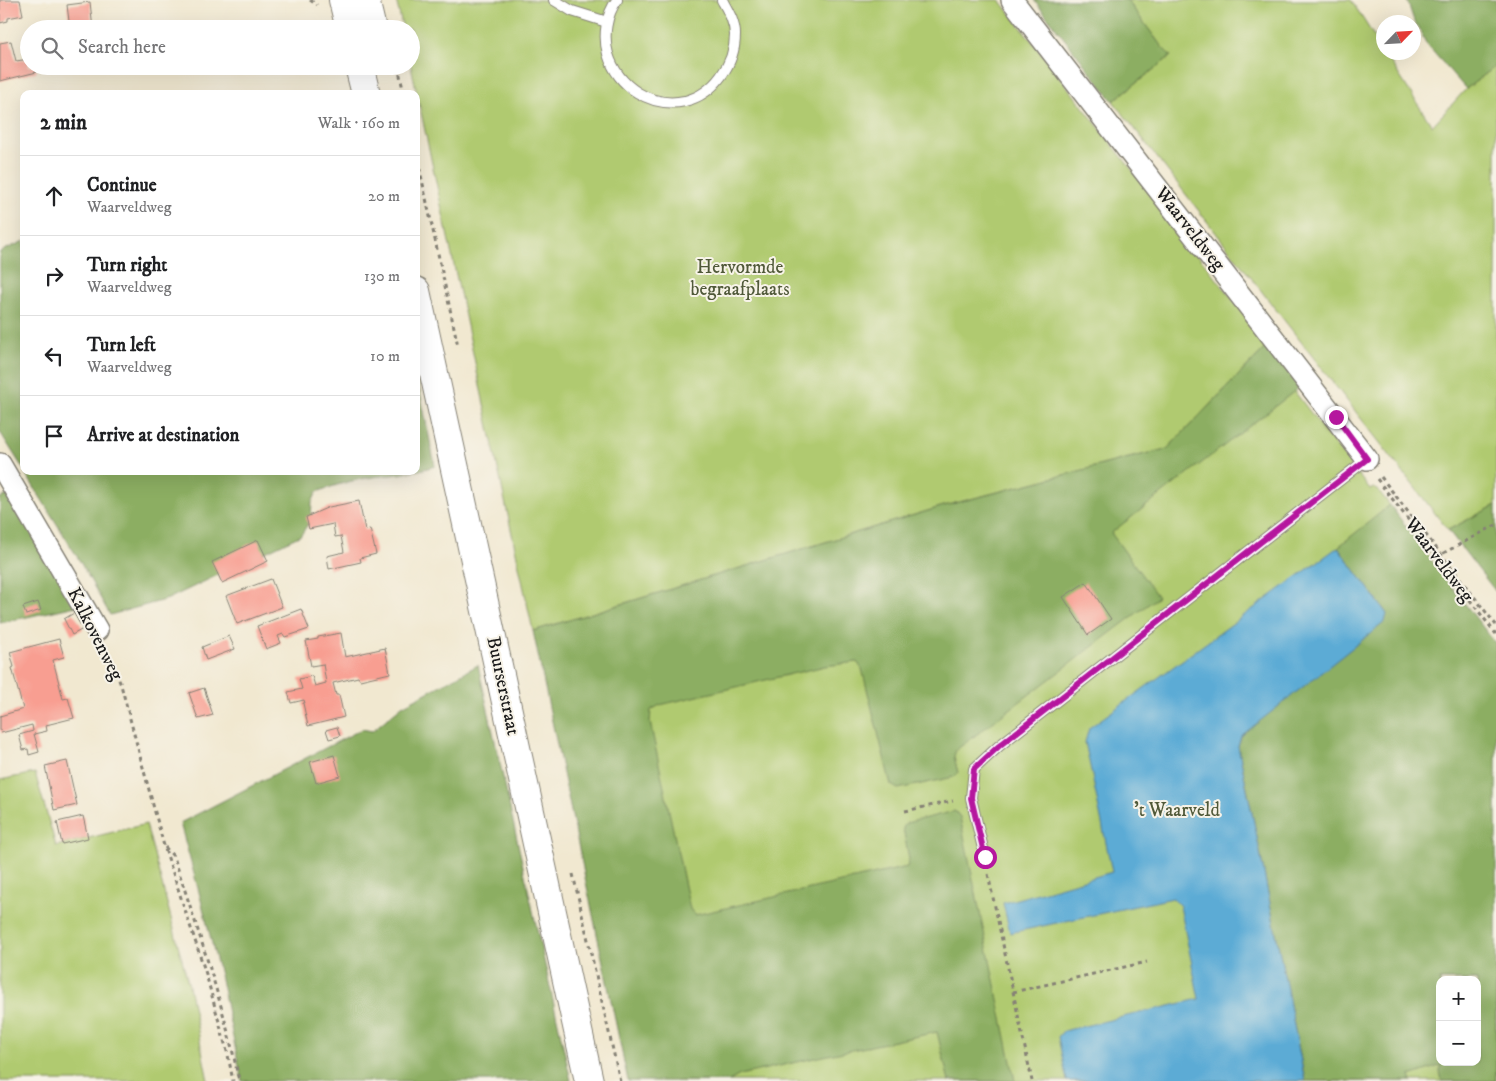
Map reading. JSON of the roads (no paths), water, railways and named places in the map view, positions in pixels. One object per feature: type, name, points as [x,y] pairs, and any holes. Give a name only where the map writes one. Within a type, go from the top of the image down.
[{"type":"main road","points":[[343,0],[348,20]]},
{"type":"main road","points":[[365,0],[370,20]]},
{"type":"main road","points":[[361,75],[365,90]]},
{"type":"main road","points":[[379,75],[380,90]]},
{"type":"main road","name":"Buurserstraat","points":[[420,309],[589,1081]]},
{"type":"street","name":"Waarveldweg","points":[[1012,0],[1367,459]]},
{"type":"street","name":"Kalkovenweg","points":[[0,464],[97,630]]},
{"type":"lane","points":[[554,0],[572,11],[607,22]]},
{"type":"lane","points":[[617,0],[607,22],[605,44],[611,65],[624,84],[642,96],[663,102],[686,100],[706,91],[722,76],[732,57],[735,35],[730,13],[722,0]]},
{"type":"lane","points":[[985,857],[971,798],[974,769],[999,746],[1367,459]]},
{"type":"water","points":[[1338,547],[1387,614],[1385,622],[1241,736],[1238,746],[1305,1081],[1067,1081],[1058,1037],[1063,1031],[1199,999],[1180,906],[1173,898],[1010,933],[1003,903],[1112,872],[1085,742],[1089,728]]},
{"type":"park label","name":"Hervormde begraafplaats","points":[[740,278]]},
{"type":"park label","name":"'t Waarveld","points":[[1177,810]]}]
